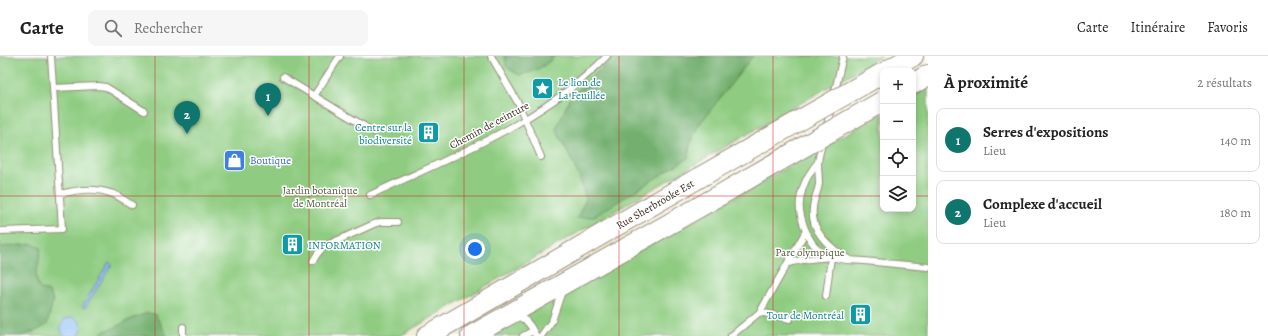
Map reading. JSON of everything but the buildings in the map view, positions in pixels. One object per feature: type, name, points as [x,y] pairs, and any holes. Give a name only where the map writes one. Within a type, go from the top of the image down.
[{"type":"main road","points":[[892,68],[913,56]]},
{"type":"main road","name":"Rue Sherbrooke Est","points":[[427,336],[695,180],[880,75]]},
{"type":"main road","points":[[916,82],[928,75]]},
{"type":"main road","points":[[471,336],[880,103]]},
{"type":"lane","points":[[0,232],[62,228],[51,56]]},
{"type":"lane","points":[[314,96],[340,56]]},
{"type":"lane","points":[[491,56],[518,103],[541,156]]},
{"type":"lane","name":"Chemin de ceinture","points":[[370,195],[475,146],[525,118],[580,81],[607,56]]},
{"type":"lane","points":[[842,56],[818,162],[819,185],[813,206],[812,217],[818,230],[828,245],[850,260]]},
{"type":"lane","points":[[283,77],[374,132]]},
{"type":"lane","points":[[53,88],[106,87],[144,111]]},
{"type":"lane","points":[[818,162],[810,171],[804,185],[799,210],[809,238],[819,250],[831,257]]},
{"type":"lane","points":[[60,194],[76,190],[110,192],[132,205]]},
{"type":"lane","points":[[313,261],[325,246],[380,222],[398,222]]},
{"type":"lane","points":[[731,336],[760,312],[806,231]]},
{"type":"lane","points":[[826,296],[831,257]]},
{"type":"lane","points":[[787,264],[801,259],[831,257],[928,267]]},
{"type":"lane","points":[[541,336],[552,321],[565,283]]},
{"type":"lane","points":[[760,312],[790,318]]},
{"type":"lane","points":[[508,316],[523,318],[529,323],[535,333],[523,336]]},
{"type":"lane","points":[[183,327],[183,336]]},
{"type":"green space","name":"Jardin botanique de Montréal","points":[[0,56],[882,56],[400,336],[0,336]]},
{"type":"green space","points":[[505,56],[555,56],[538,69],[519,75],[506,67]]},
{"type":"green space","points":[[616,56],[753,56],[698,126],[690,145],[688,158],[593,217],[577,218],[586,199],[579,176],[556,129],[571,96]]},
{"type":"green space","name":"Parc olympique","points":[[928,87],[928,336],[489,336],[880,115],[880,212],[916,212],[916,94]]},
{"type":"green space","points":[[32,244],[41,248],[36,277],[39,288],[49,292],[53,300],[47,325],[21,336],[0,336],[0,247]]},
{"type":"green space","points":[[147,313],[155,314],[167,336],[100,336],[103,332]]},
{"type":"water","points":[[109,262],[112,264],[85,308],[82,307]]},
{"type":"water","points":[[73,317],[80,322],[82,330],[79,336],[63,336],[60,327],[65,319]]},
{"type":"place","name":"Le lion de La Feuillée","points":[[542,88]]},
{"type":"place","name":"Serres d'expositions","points":[[268,116]]},
{"type":"place","name":"Centre sur la biodiversité","points":[[428,133]]},
{"type":"place","name":"Complexe d'accueil","points":[[187,134]]},
{"type":"place","name":"Boutique","points":[[234,160]]},
{"type":"place","name":"INFORMATION","points":[[292,245]]},
{"type":"place","name":"Tour de Montréal","points":[[860,315]]}]
